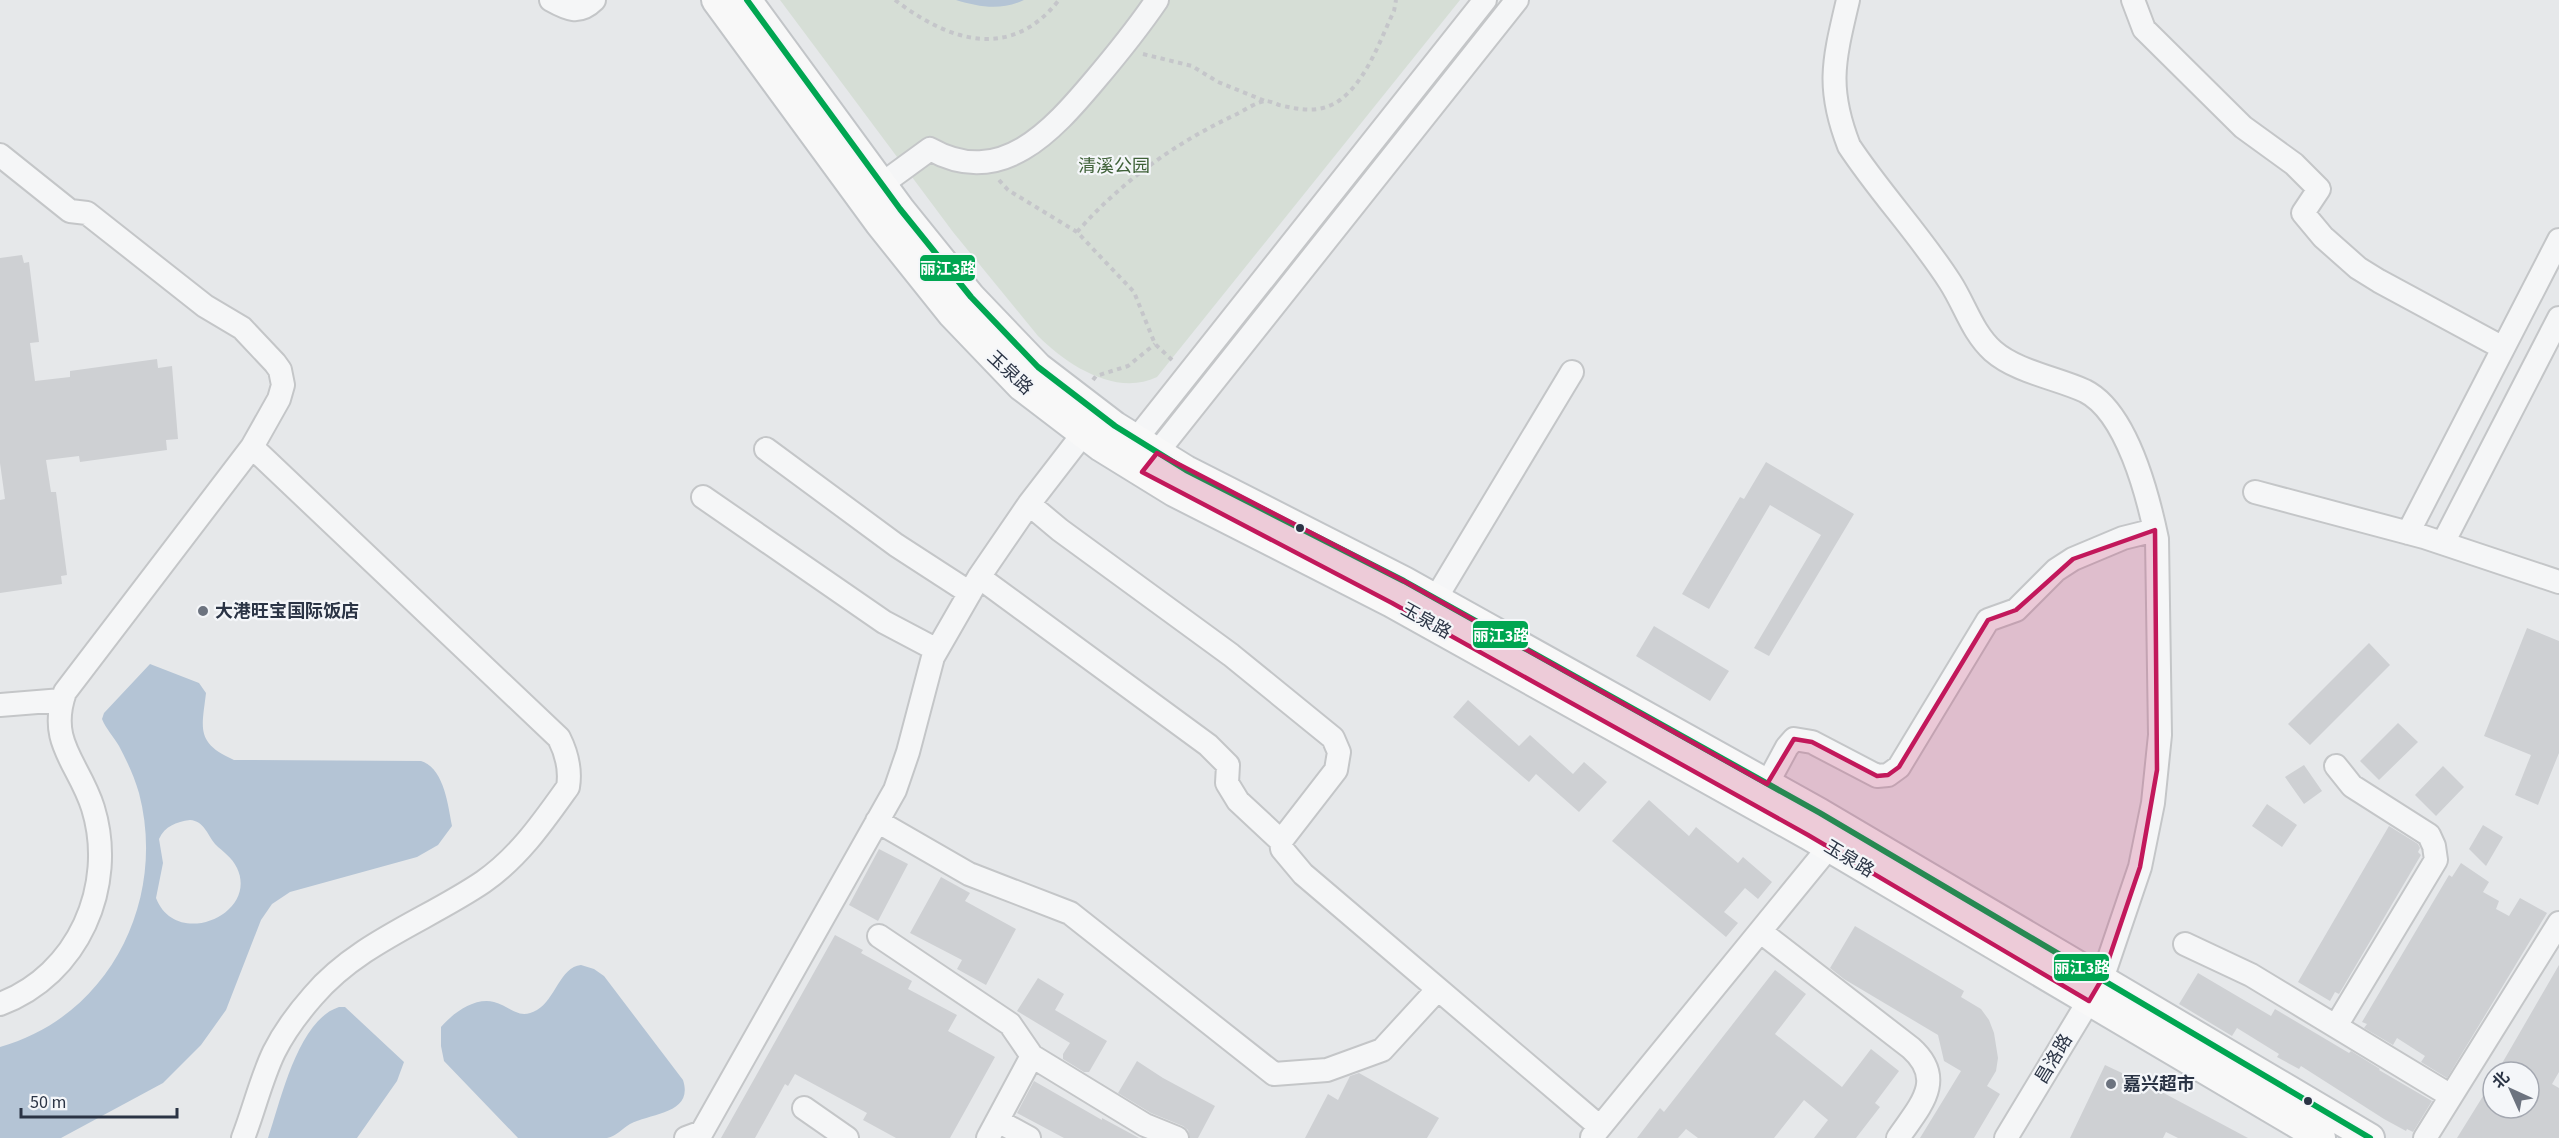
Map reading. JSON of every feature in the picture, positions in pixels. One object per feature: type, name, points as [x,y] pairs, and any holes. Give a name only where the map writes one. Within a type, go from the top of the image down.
[{"type":"main road","name":"玉泉路","points":[[716,0],[880,224],[945,305],[1021,386],[1083,434],[1139,456],[1436,598],[1767,784],[2096,990],[2321,1138]]},
{"type":"main road","name":"玉泉路","points":[[747,0],[882,184],[971,297],[1038,367],[1076,398],[1174,492],[1392,603],[1829,848],[2370,1138]]},
{"type":"street","points":[[551,0],[568,10],[577,10],[594,0]]},
{"type":"street","points":[[882,184],[930,149],[957,161],[983,163],[1005,158],[1021,150],[1063,117],[1122,48],[1157,0]]},
{"type":"street","points":[[1139,456],[1188,374],[1485,0]]},
{"type":"street","points":[[1139,456],[1517,0]]},
{"type":"street","name":"昌洛路","points":[[1848,0],[1838,38],[1834,90],[1838,113],[1849,146],[1950,282],[1977,333],[1994,352],[2027,369],[2084,391],[2099,401],[2123,434],[2133,456],[2155,530],[2160,699],[2157,770],[2140,867],[2096,990],[2006,1138]]},
{"type":"street","points":[[2133,0],[2144,28],[2242,127],[2294,164],[2319,189],[2303,213],[2340,253],[2379,281],[2503,348]]},
{"type":"street","points":[[0,156],[70,211],[87,213],[205,306],[242,328],[275,363],[282,378],[279,399],[252,447],[65,692],[59,716],[60,738],[84,786],[98,826],[100,847],[97,890],[82,930],[58,964],[25,992],[0,1004]]},
{"type":"street","points":[[2408,533],[2559,240]]},
{"type":"street","points":[[2443,543],[2559,318]]},
{"type":"street","points":[[1436,598],[1572,372]]},
{"type":"street","points":[[686,1138],[702,1132],[895,790],[937,650],[975,585],[1029,504],[1083,434]]},
{"type":"street","points":[[243,1138],[273,1053],[285,1032],[314,994],[348,962],[484,881],[508,861],[528,842],[568,787],[569,778],[568,759],[559,738],[252,447]]},
{"type":"street","points":[[766,449],[896,545],[975,585],[1208,746],[1228,765],[1227,783],[1238,801],[1281,841],[1282,849],[1303,874],[1438,988],[1596,1132],[1829,848]]},
{"type":"street","points":[[2255,492],[2443,543],[2559,582]]},
{"type":"street","points":[[703,498],[884,622],[937,650]]},
{"type":"street","points":[[1029,504],[1060,530],[1231,654],[1333,738],[1339,752],[1336,770],[1281,841]]},
{"type":"street","points":[[1767,784],[1786,747],[1794,739],[1812,742],[1877,776],[1888,775],[1899,767],[1988,620],[2016,610],[2056,570],[2073,559],[2123,538],[2155,530]]},
{"type":"street","points":[[0,705],[62,700]]},
{"type":"street","points":[[2336,766],[2352,786],[2429,835],[2434,846],[2436,860],[2336,1026]]},
{"type":"street","points":[[877,821],[969,874],[1070,913],[1274,1074],[1327,1070],[1382,1050],[1438,988]]},
{"type":"street","points":[[2426,1138],[2559,923]]},
{"type":"street","points":[[1761,932],[1911,1048],[1924,1063],[1928,1072],[1928,1094],[1898,1138]]},
{"type":"street","points":[[879,936],[1010,1024],[1032,1056],[1145,1125],[1177,1138]]},
{"type":"street","points":[[2185,944],[2251,975],[2451,1096]]},
{"type":"street","points":[[1029,1138],[993,1129],[1032,1056]]},
{"type":"street","points":[[804,1108],[847,1138]]},
{"type":"path","points":[[896,0],[924,19],[955,34],[980,40],[1005,38],[1028,29],[1050,12],[1059,0]]},
{"type":"path","points":[[1122,48],[1192,66],[1218,81],[1265,101],[1308,111],[1323,108],[1340,100],[1364,72],[1394,11],[1396,0]]},
{"type":"path","points":[[1077,232],[1113,194],[1153,162],[1203,132],[1265,101]]},
{"type":"path","points":[[983,163],[1008,190],[1077,232],[1134,292],[1155,344],[1188,374]]},
{"type":"path","points":[[1076,398],[1096,376],[1128,366],[1155,344]]},
{"type":"highlighted area","points":[[1157,453],[1404,581],[1767,784],[1794,739],[1812,742],[1877,776],[1888,775],[1899,767],[1988,620],[2016,610],[2073,559],[2155,530],[2157,770],[2140,867],[2102,979],[2089,1001],[1808,835],[1392,603],[1142,472]]},
{"type":"green space","name":"清溪公园","points":[[780,0],[1460,0],[1157,377],[1141,382],[1125,383],[1093,375],[1078,367],[1038,336],[953,232]]},
{"type":"water","points":[[956,0],[1024,0],[1007,6],[990,7]]},
{"type":"water","points":[[150,664],[199,683],[206,693],[203,716],[204,733],[207,741],[221,754],[234,760],[421,761],[429,765],[440,779],[452,826],[438,845],[417,857],[290,892],[272,904],[261,920],[226,1010],[201,1045],[163,1083],[61,1138],[0,1138],[0,1047],[39,1032],[72,1009],[100,981],[121,948],[136,912],[145,873],[146,833],[137,787],[122,752],[102,719],[104,713]],"holes":[[[190,820],[202,825],[215,844],[233,861],[241,885],[236,899],[226,911],[212,920],[196,923],[180,922],[166,914],[156,898],[163,863],[159,839],[172,825]]]},
{"type":"water","points":[[581,965],[594,969],[604,976],[683,1080],[685,1091],[682,1100],[668,1111],[639,1120],[607,1138],[518,1138],[444,1061],[441,1027],[465,1007],[479,1002],[494,1002],[525,1014],[537,1010],[549,999],[568,971]]},
{"type":"water","points":[[339,1007],[345,1007],[404,1062],[397,1081],[357,1138],[268,1138],[285,1083],[302,1044],[312,1028],[325,1015]]},
{"type":"building","points":[[22,255],[24,263],[29,262],[39,342],[30,343],[35,381],[70,377],[70,371],[157,359],[158,368],[172,366],[178,439],[166,440],[167,450],[80,462],[79,456],[46,460],[51,492],[56,492],[67,575],[61,576],[62,584],[0,593],[0,500],[5,499],[0,463],[0,258]]},
{"type":"building","points":[[1766,462],[1854,514],[1769,656],[1754,648],[1821,535],[1770,505],[1709,609],[1682,594],[1740,497],[1744,499]]},
{"type":"building","points":[[1654,626],[1729,671],[1710,701],[1636,656]]},
{"type":"building","points":[[2527,628],[2559,641],[2559,753],[2538,805],[2515,795],[2531,755],[2484,736]]},
{"type":"building","points":[[2369,643],[2390,665],[2310,745],[2288,724]]},
{"type":"building","points":[[1468,700],[1519,746],[1530,735],[1573,774],[1584,762],[1607,782],[1579,812],[1536,774],[1529,782],[1453,717]]},
{"type":"building","points":[[2398,723],[2418,742],[2379,780],[2360,761]]},
{"type":"building","points":[[2304,765],[2322,791],[2304,804],[2285,777]]},
{"type":"building","points":[[2443,766],[2464,787],[2436,816],[2415,795]]},
{"type":"building","points":[[1649,800],[1689,836],[1696,827],[1738,863],[1743,857],[1772,882],[1758,899],[1745,888],[1724,912],[1738,923],[1726,937],[1612,841]]},
{"type":"building","points":[[2267,804],[2297,825],[2282,847],[2252,826]]},
{"type":"building","points":[[2483,825],[2503,837],[2486,866],[2469,849]]},
{"type":"building","points":[[2389,826],[2418,844],[2420,848],[2418,852],[2421,855],[2339,994],[2335,992],[2330,1001],[2298,982]]},
{"type":"building","points":[[879,849],[908,864],[878,921],[849,905]]},
{"type":"building","points":[[2461,863],[2489,882],[2483,892],[2499,901],[2496,909],[2509,916],[2520,898],[2547,913],[2447,1078],[2421,1062],[2425,1056],[2397,1038],[2393,1045],[2364,1028],[2367,1024],[2362,1022],[2449,875],[2452,877]]},
{"type":"building","points":[[941,877],[970,893],[965,901],[1016,929],[986,985],[957,969],[962,960],[910,933]]},
{"type":"building","points":[[1855,926],[1964,991],[1961,997],[1981,1009],[1989,1020],[1994,1033],[1998,1058],[1996,1071],[1987,1086],[2000,1094],[1974,1138],[1920,1138],[1961,1071],[1944,1061],[1938,1035],[1844,979],[1830,968]]},
{"type":"building","points":[[835,935],[863,950],[861,953],[912,981],[908,989],[957,1015],[948,1031],[995,1057],[950,1138],[896,1138],[863,1120],[867,1113],[795,1074],[788,1086],[785,1084],[755,1138],[721,1138]]},
{"type":"building","points":[[2559,965],[2559,1072],[2552,1084],[2559,1088],[2559,1138],[2457,1138],[2481,1099],[2481,1120],[2541,1120],[2541,1060],[2504,1060]]},
{"type":"building","points":[[1775,970],[1806,994],[1775,1034],[1842,1087],[1871,1049],[1899,1071],[1875,1103],[1880,1107],[1856,1138],[1814,1138],[1828,1120],[1804,1100],[1774,1138],[1698,1138],[1686,1129],[1678,1138],[1637,1138],[1660,1108],[1664,1112]]},
{"type":"building","points":[[2198,973],[2271,1016],[2275,1009],[2349,1053],[2351,1051],[2432,1101],[2413,1132],[2407,1129],[2406,1131],[2384,1119],[2301,1066],[2299,1069],[2277,1057],[2279,1054],[2237,1028],[2232,1036],[2179,1004]]},
{"type":"building","points":[[1038,978],[1064,994],[1055,1010],[1107,1041],[1089,1072],[1084,1072],[1063,1059],[1063,1054],[1070,1043],[1017,1011]]},
{"type":"building","points":[[1137,1061],[1215,1106],[1198,1138],[1190,1138],[1188,1130],[1183,1126],[1151,1113],[1118,1093]]},
{"type":"building","points":[[2105,1065],[2158,1090],[2248,1138],[2178,1138],[2166,1132],[2163,1138],[2070,1138]]},
{"type":"building","points":[[1359,1073],[1439,1118],[1427,1138],[1305,1138],[1328,1094],[1338,1100],[1350,1076]]},
{"type":"building","points":[[1034,1081],[1102,1120],[1102,1118],[1139,1138],[1064,1138],[1017,1113]]},
{"type":"transit line","name":"丽江3路","points":[[747,0],[900,209],[971,297],[1038,367],[1115,426],[1186,470],[1404,581],[1820,813],[2370,1138]]},
{"type":"place","name":"大港旺宝国际饭店","points":[[203,611]]},
{"type":"place","name":"嘉兴超市","points":[[2111,1084]]}]
